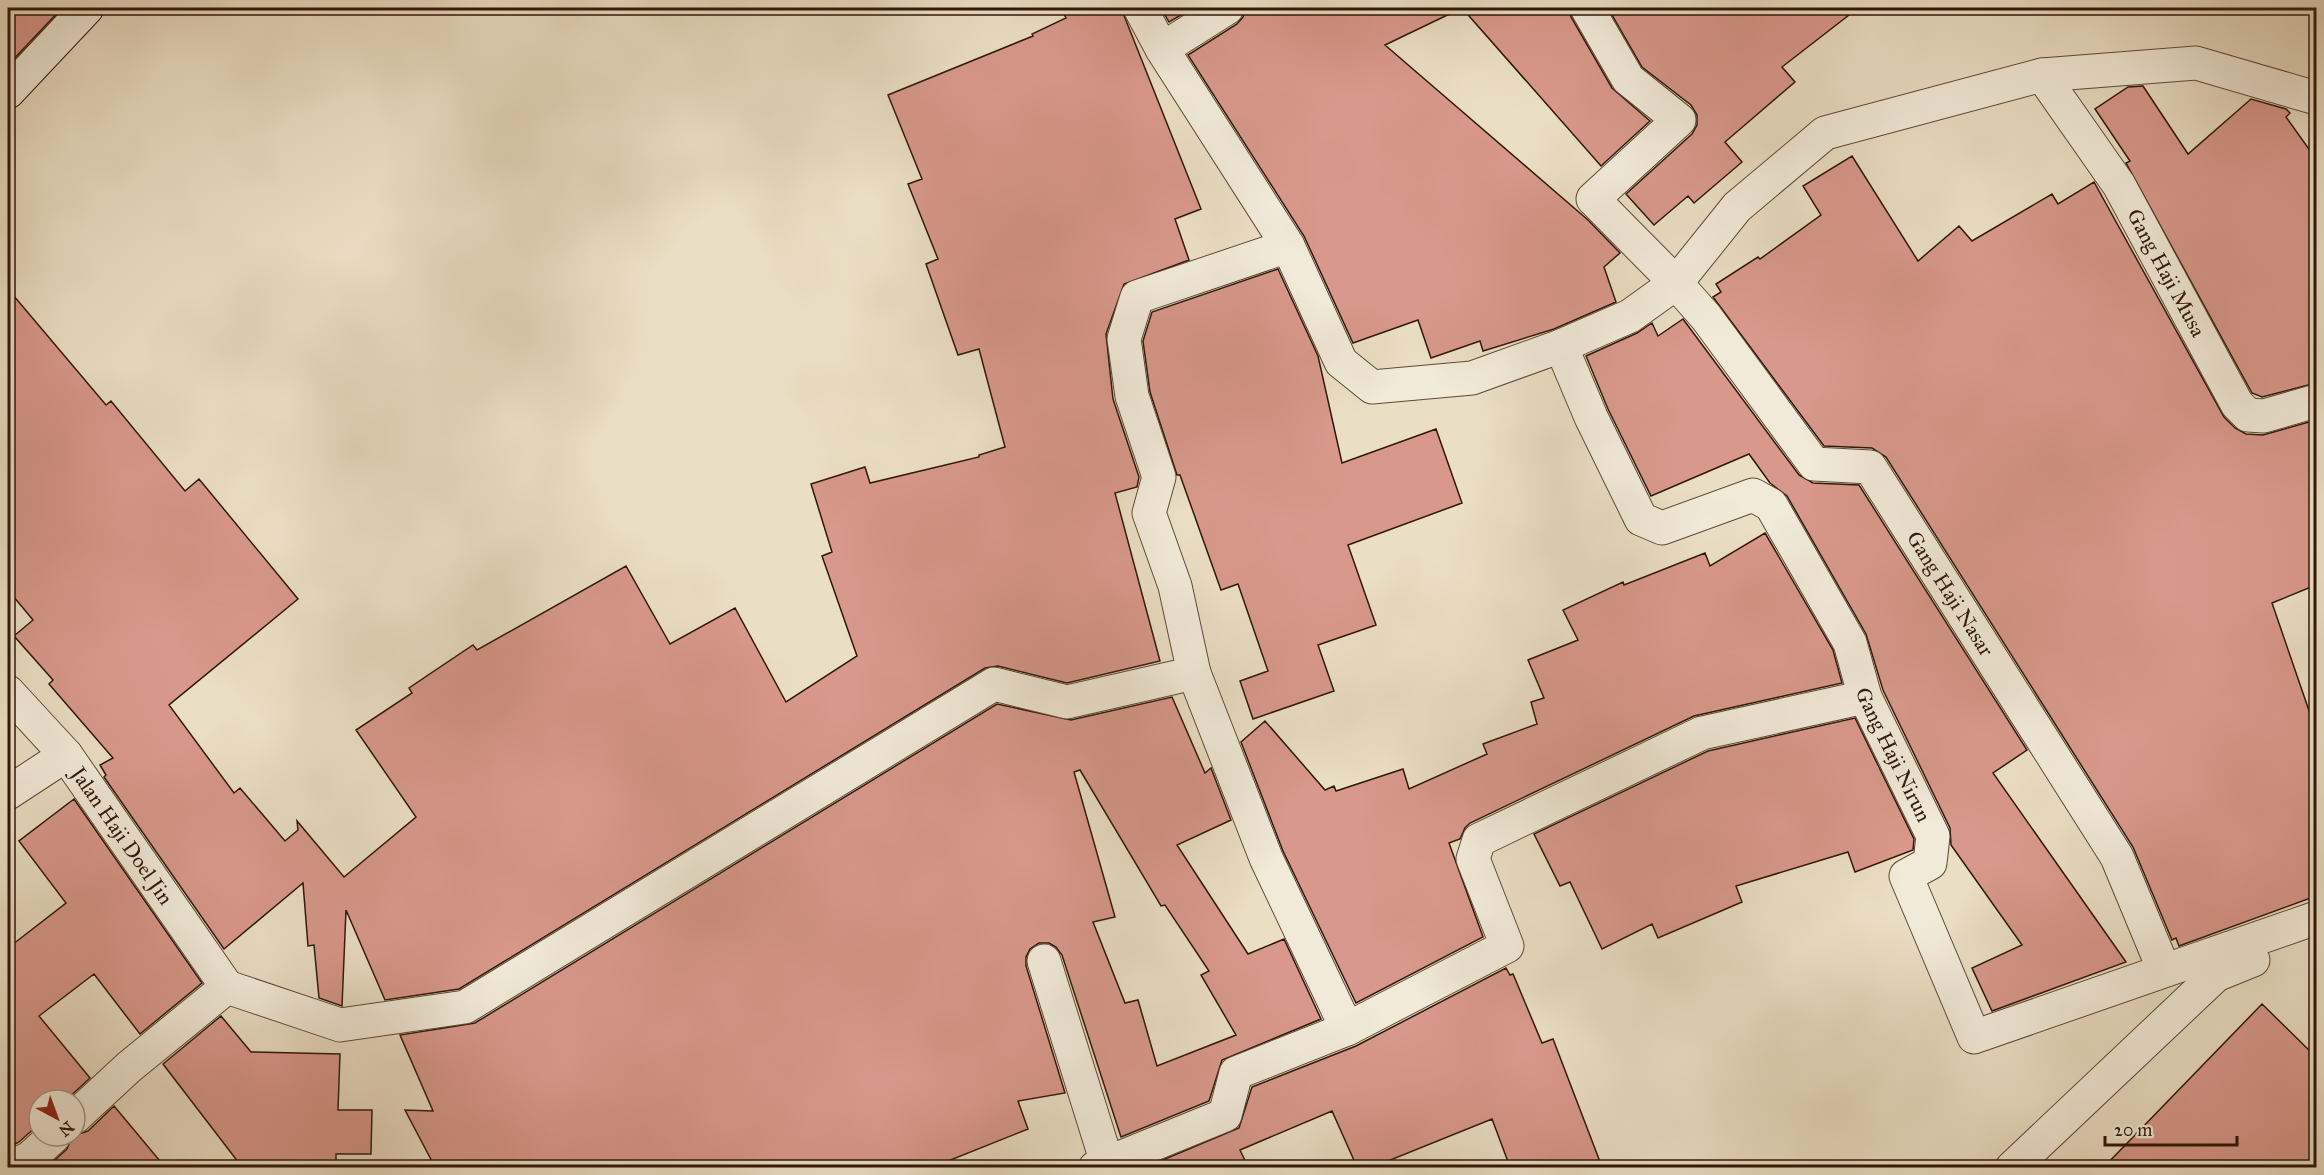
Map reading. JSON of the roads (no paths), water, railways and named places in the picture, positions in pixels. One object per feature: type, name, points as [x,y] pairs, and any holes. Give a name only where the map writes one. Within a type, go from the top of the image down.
[{"type":"street","points":[[8,92],[87,8]]},
{"type":"street","points":[[1140,8],[1162,49],[1288,246],[1341,362],[1372,387],[1472,378],[1560,346],[1630,316],[1676,282],[1737,207],[1825,133],[2042,75],[2196,63],[2316,98]]},
{"type":"street","points":[[1162,49],[1227,8]]},
{"type":"street","points":[[1587,8],[1628,79],[1679,120],[1593,199],[1676,282]]},
{"type":"street","name":"Gang Haji Musa","points":[[2042,75],[2119,185],[2237,404],[2248,415],[2264,416],[2316,401]]},
{"type":"street","points":[[1288,246],[1137,297],[1124,339],[1132,396],[1159,477],[1149,513],[1175,586],[1194,673],[1266,858],[1347,1029]]},
{"type":"street","name":"Gang Haji Nasar","points":[[1676,282],[1706,317],[1814,464],[1870,467],[2117,857],[2164,970]]},
{"type":"street","name":"Gang Haji Nirun","points":[[1560,346],[1641,519],[1662,528],[1753,495],[1771,505],[1850,643],[1865,697],[1933,836],[1930,863],[1906,876],[1974,1037],[2316,918]]},
{"type":"street","points":[[87,1106],[129,1067],[228,987],[340,1025],[465,1007],[994,684],[1067,702],[1194,673]]},
{"type":"street","name":"Jalan Haji Doel Jin","points":[[8,692],[66,755],[228,987]]},
{"type":"street","points":[[1044,961],[1101,1165],[1225,1115],[1236,1073],[1347,1029],[1507,946],[1473,859],[1479,840],[1702,733],[1865,697]]},
{"type":"street","points":[[8,793],[66,755]]},
{"type":"street","points":[[2012,1167],[2216,975],[2316,936]]},
{"type":"street","points":[[9,1167],[30,1158],[41,1148]]}]
